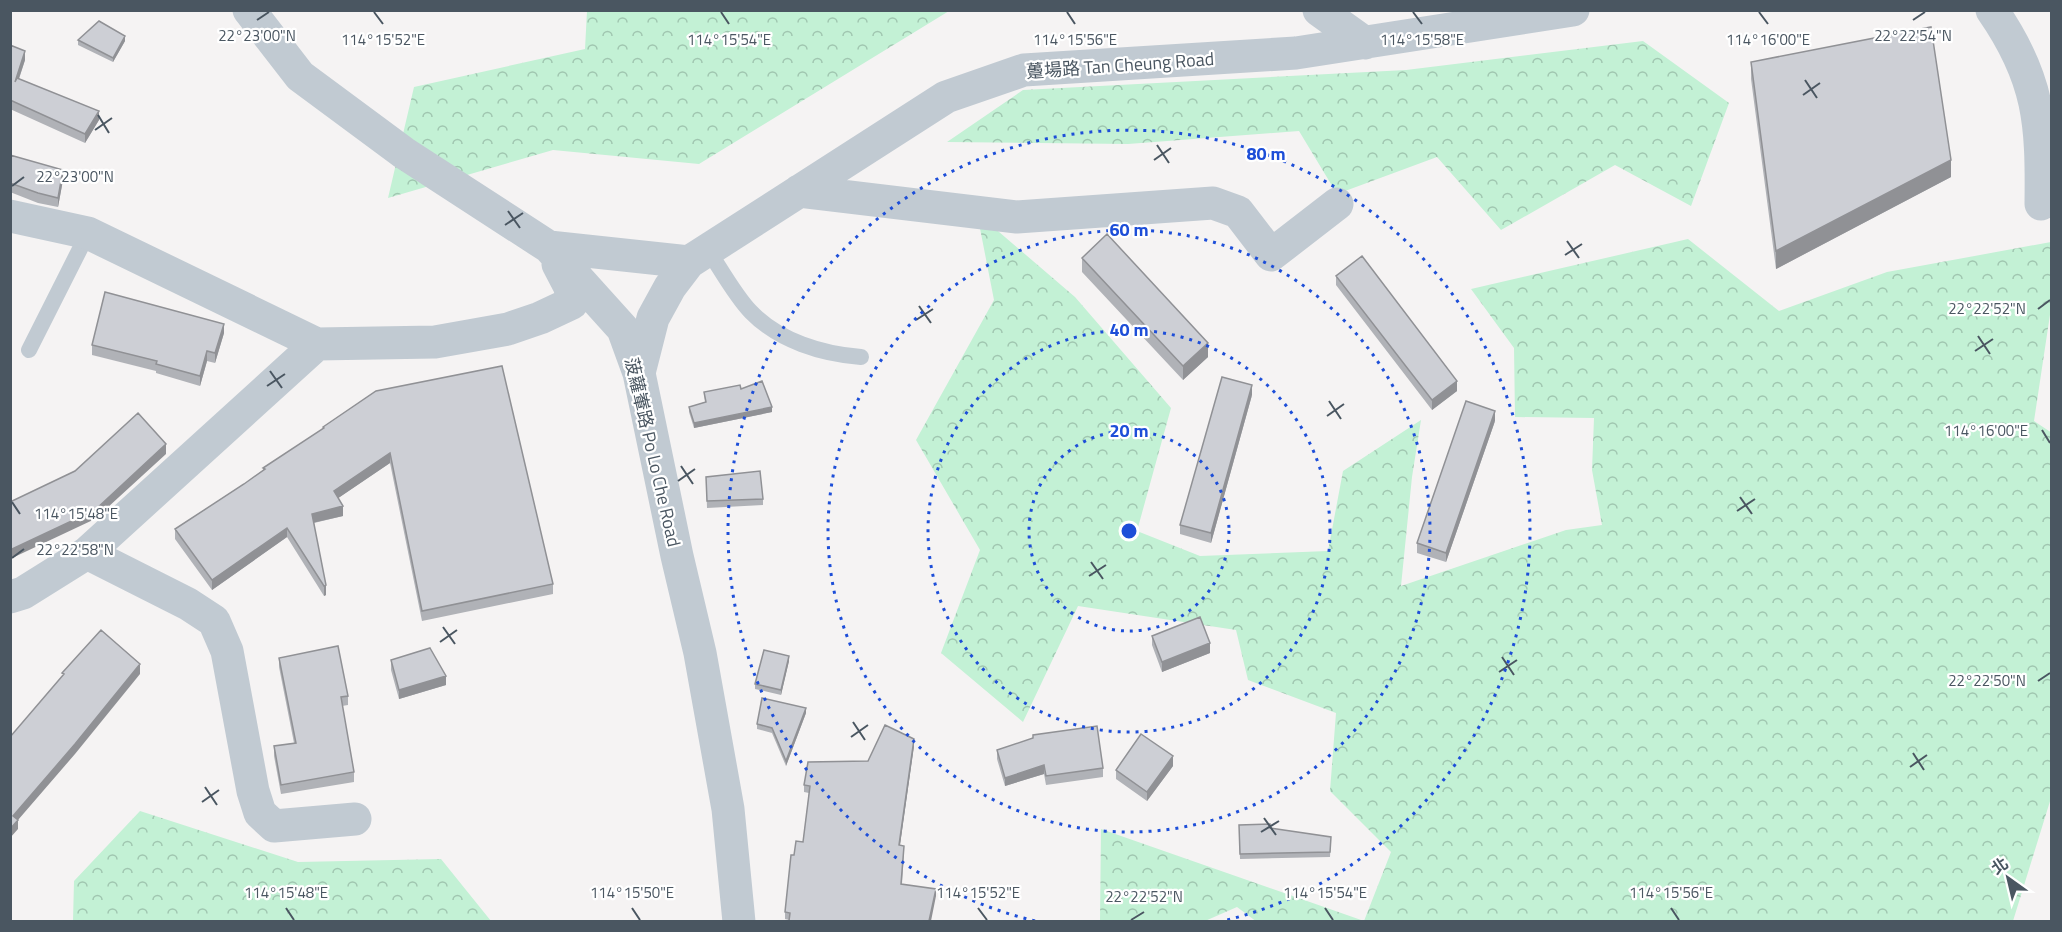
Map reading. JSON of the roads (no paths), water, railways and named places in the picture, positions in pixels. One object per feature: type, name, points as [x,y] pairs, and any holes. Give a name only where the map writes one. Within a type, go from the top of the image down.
[{"type":"street","name":"菠蘿輋路 Po Lo Che Road","points":[[249,10],[300,76],[404,153],[549,247],[623,329],[639,373],[677,556],[700,653],[728,809],[739,921]]},
{"type":"street","points":[[1319,10],[1365,43]]},
{"type":"street","name":"躉場路 Tan Cheung Road","points":[[639,373],[653,318],[670,287],[699,256],[946,97],[1024,70],[1296,53],[1573,10]]},
{"type":"street","points":[[1992,10],[2022,59],[2037,105],[2042,145],[2041,204]]},
{"type":"street","points":[[799,191],[1017,217],[1214,203],[1238,212],[1271,255],[1337,204]]},
{"type":"street","points":[[10,216],[88,233],[317,344],[435,342],[508,329],[540,318],[572,303],[570,287],[549,247]]},
{"type":"street","points":[[549,247],[699,256]]},
{"type":"street","points":[[10,597],[23,593],[87,553],[317,344]]},
{"type":"street","points":[[87,553],[188,604],[214,621],[227,651],[253,791],[260,813],[274,826],[355,819]]},
{"type":"lane","points":[[29,350],[88,233]]},
{"type":"lane","points":[[699,256],[751,312],[770,327],[815,350],[840,356],[861,357]]}]
